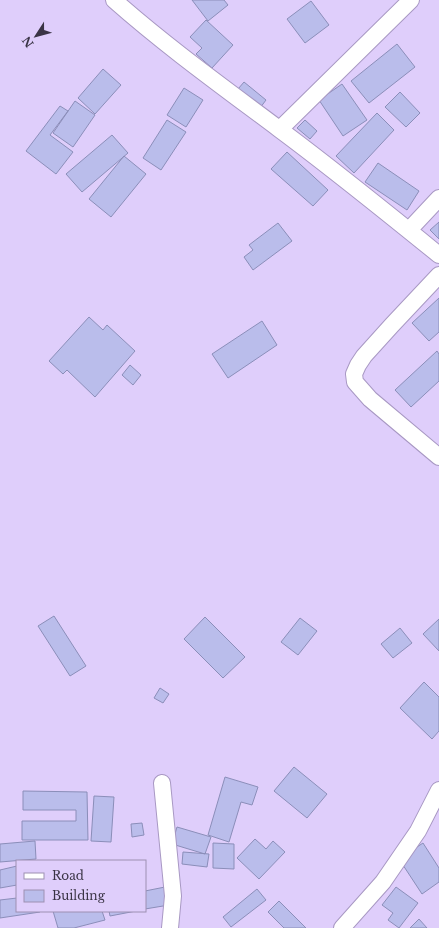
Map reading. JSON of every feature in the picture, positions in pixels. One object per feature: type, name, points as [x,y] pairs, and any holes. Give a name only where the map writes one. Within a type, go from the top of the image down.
[{"type":"street","points":[[114,0],[142,25],[280,129],[439,255]]},
{"type":"street","points":[[280,129],[411,0]]},
{"type":"street","points":[[409,230],[439,198]]},
{"type":"street","points":[[439,275],[364,356],[354,374],[355,382],[370,399],[439,457]]},
{"type":"street","points":[[162,784],[173,896],[170,928]]},
{"type":"street","points":[[342,928],[383,882],[418,831],[439,790]]},
{"type":"building","points":[[192,0],[224,0],[228,5],[208,21]]},
{"type":"building","points":[[311,1],[329,25],[305,43],[287,19]]},
{"type":"building","points":[[206,20],[233,45],[212,68],[196,54],[202,48],[190,37]]},
{"type":"building","points":[[397,44],[415,67],[369,103],[351,81]]},
{"type":"building","points":[[103,69],[121,85],[95,114],[78,98]]},
{"type":"building","points":[[244,82],[266,100],[260,108],[238,89]]},
{"type":"building","points":[[342,84],[367,120],[343,136],[319,100]]},
{"type":"building","points":[[184,88],[203,100],[186,127],[167,115]]},
{"type":"building","points":[[400,92],[420,113],[406,127],[385,107]]},
{"type":"building","points":[[75,101],[95,115],[73,147],[53,133]]},
{"type":"building","points":[[60,106],[68,111],[50,135],[73,152],[56,174],[26,151]]},
{"type":"building","points":[[377,113],[394,130],[354,173],[336,156]]},
{"type":"building","points":[[167,120],[186,132],[161,170],[143,158]]},
{"type":"building","points":[[305,120],[317,131],[310,139],[297,128]]},
{"type":"building","points":[[112,135],[128,153],[82,192],[66,174]]},
{"type":"building","points":[[287,152],[328,190],[313,206],[271,169]]},
{"type":"building","points":[[124,156],[146,174],[111,217],[89,199]]},
{"type":"building","points":[[378,163],[419,191],[407,210],[365,182]]},
{"type":"building","points":[[439,222],[439,239],[430,230]]},
{"type":"building","points":[[278,223],[292,241],[253,270],[244,257],[253,250],[249,245]]},
{"type":"building","points":[[439,298],[439,332],[429,341],[412,323]]},
{"type":"building","points":[[89,317],[103,330],[107,325],[135,351],[95,397],[67,370],[63,374],[49,361]]},
{"type":"building","points":[[262,321],[277,345],[228,378],[212,354]]},
{"type":"building","points":[[437,351],[439,354],[439,381],[411,407],[395,390]]},
{"type":"building","points":[[130,365],[141,375],[133,385],[122,375]]},
{"type":"building","points":[[54,616],[86,666],[70,676],[38,626]]},
{"type":"building","points":[[205,617],[245,657],[223,678],[184,639]]},
{"type":"building","points":[[300,618],[317,631],[298,655],[281,642]]},
{"type":"building","points":[[439,619],[439,651],[423,634]]},
{"type":"building","points":[[400,628],[412,643],[393,658],[381,644]]},
{"type":"building","points":[[424,682],[439,697],[439,731],[432,739],[400,708]]},
{"type":"building","points":[[160,688],[169,694],[163,703],[154,698]]},
{"type":"building","points":[[294,767],[327,794],[307,818],[274,791]]},
{"type":"building","points":[[225,777],[258,787],[252,805],[241,802],[229,842],[208,835]]},
{"type":"building","points":[[23,791],[87,792],[88,840],[22,840],[22,821],[76,821],[76,810],[23,810]]},
{"type":"building","points":[[94,796],[114,797],[111,842],[91,841]]},
{"type":"building","points":[[142,823],[144,835],[132,837],[131,824]]},
{"type":"building","points":[[177,827],[211,837],[205,854],[172,844]]},
{"type":"building","points":[[255,839],[266,849],[273,841],[285,852],[259,879],[237,858]]},
{"type":"building","points":[[35,841],[36,859],[0,862],[0,844]]},
{"type":"building","points":[[213,843],[234,844],[234,869],[213,868]]},
{"type":"building","points":[[423,843],[439,868],[439,882],[422,894],[399,859]]},
{"type":"building","points":[[183,852],[209,854],[207,867],[182,864]]},
{"type":"building","points":[[16,866],[16,885],[0,888],[0,870]]},
{"type":"building","points":[[165,887],[169,905],[146,909],[146,891]]},
{"type":"building","points":[[396,887],[418,903],[399,928],[388,920],[393,913],[382,905]]},
{"type":"building","points":[[257,889],[266,900],[231,927],[223,917]]},
{"type":"building","points":[[16,898],[16,912],[40,912],[0,918],[0,900]]},
{"type":"building","points":[[279,901],[306,928],[284,928],[268,912]]},
{"type":"building","points":[[53,912],[102,912],[105,920],[74,928],[58,928]]},
{"type":"building","points":[[109,912],[131,912],[110,916]]},
{"type":"building","points":[[419,919],[427,928],[410,928]]}]
